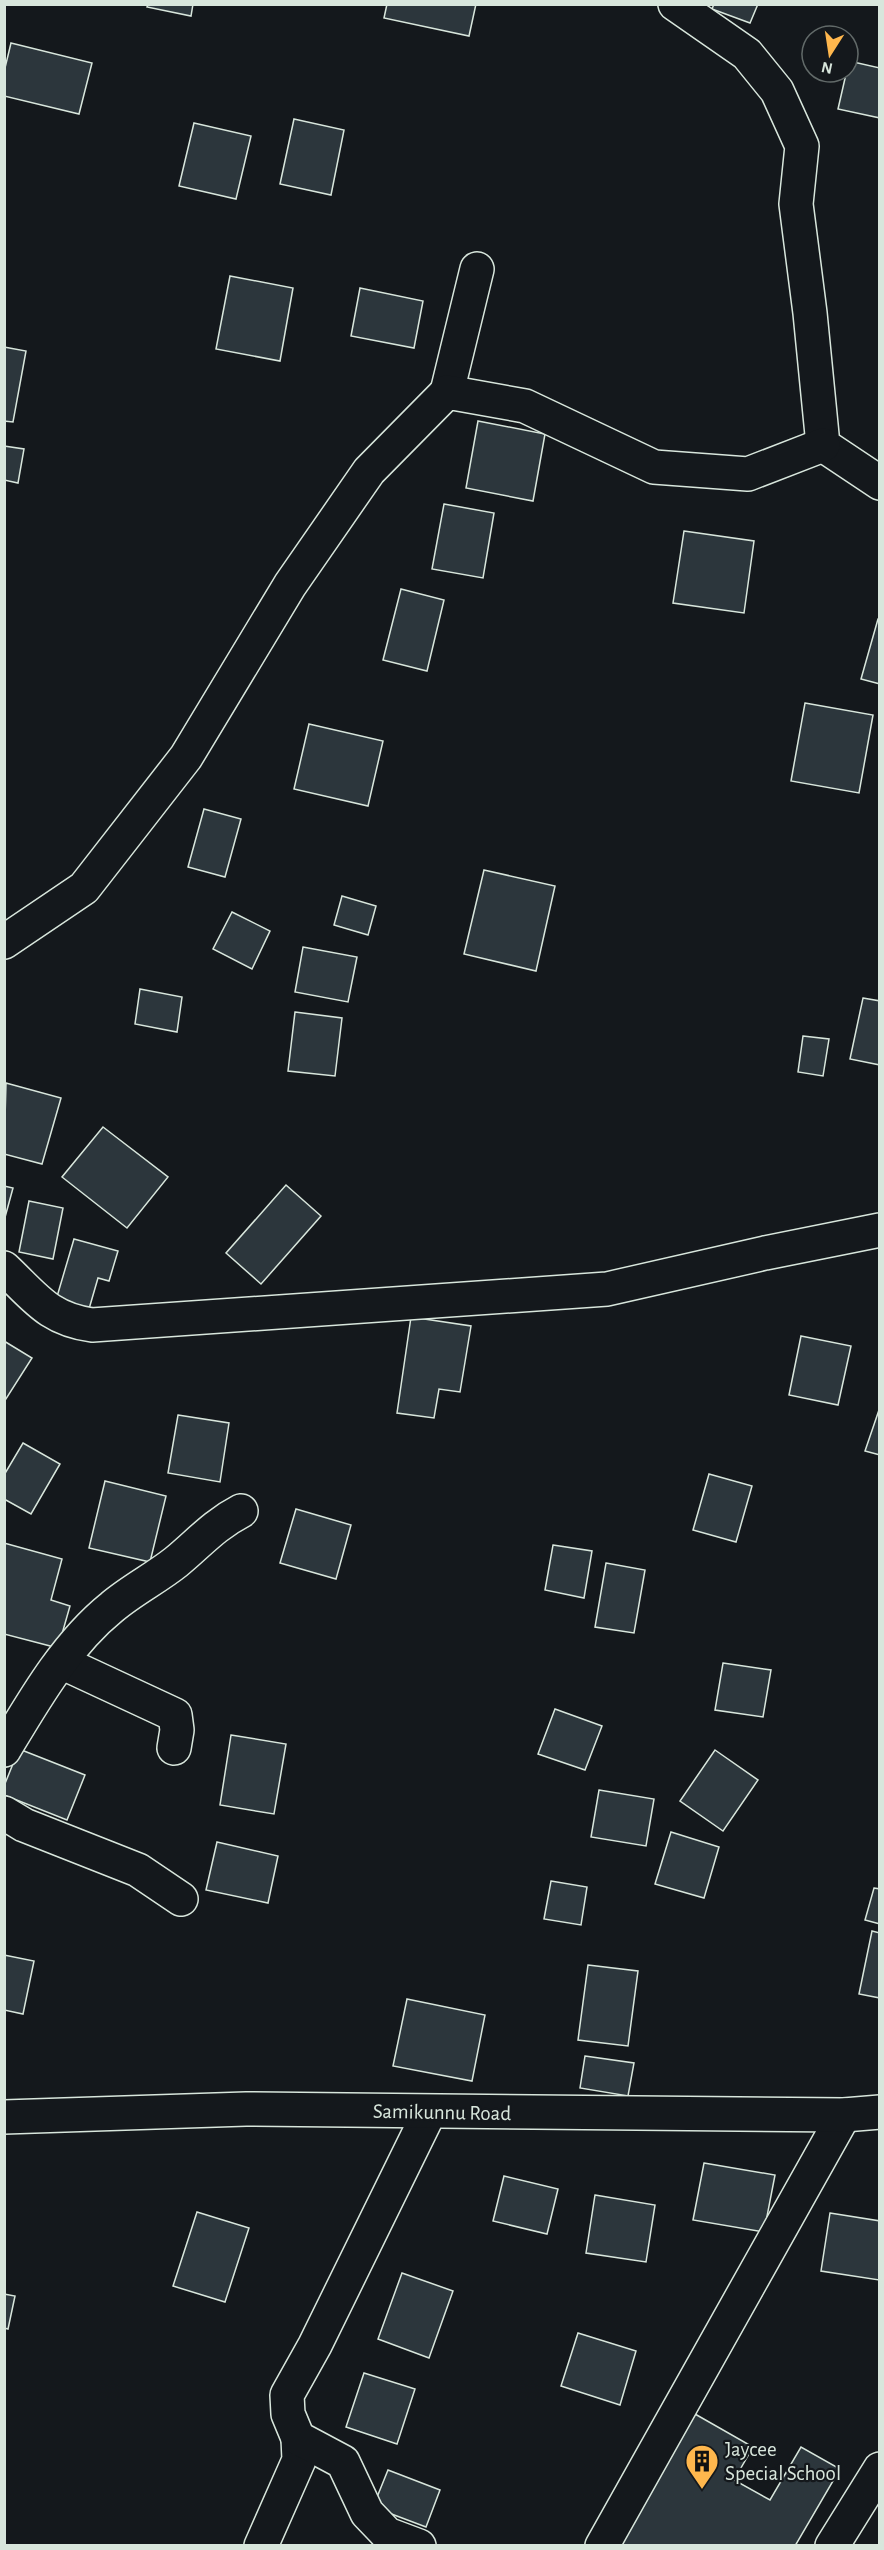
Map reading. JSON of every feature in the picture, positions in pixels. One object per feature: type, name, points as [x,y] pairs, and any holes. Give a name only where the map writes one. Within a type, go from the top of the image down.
[{"type":"street","points":[[675,4],[747,54],[777,91],[802,146],[796,204],[810,312],[822,445]]},
{"type":"street","points":[[4,942],[84,888],[186,757],[290,585],[369,471],[447,392],[477,269]]},
{"type":"street","points":[[447,392],[525,406],[654,467],[748,474],[822,445]]},
{"type":"street","points":[[822,445],[879,483]]},
{"type":"street","points":[[4,1268],[52,1314],[71,1322],[92,1324],[607,1289],[879,1230]]},
{"type":"street","points":[[4,1750],[31,1705],[61,1662],[111,1607],[176,1562],[218,1523],[241,1511]]},
{"type":"street","points":[[61,1662],[174,1715],[177,1730],[174,1748]]},
{"type":"street","points":[[4,1813],[24,1825],[138,1870],[181,1899]]},
{"type":"street","name":"Samikunnu Road","points":[[4,2117],[246,2109],[429,2113],[844,2115],[879,2112]]},
{"type":"street","points":[[261,2546],[299,2460],[298,2438],[288,2414],[287,2395],[315,2345],[429,2113]]},
{"type":"street","points":[[602,2546],[844,2115]]},
{"type":"street","points":[[298,2438],[343,2462],[367,2513],[387,2534],[419,2546]]},
{"type":"street","points":[[832,2546],[879,2469]]},
{"type":"building","points":[[148,4],[193,4],[191,16],[147,7]]},
{"type":"building","points":[[387,4],[476,4],[469,36],[384,18]]},
{"type":"building","points":[[714,4],[758,4],[750,23],[712,9]]},
{"type":"building","points":[[11,43],[92,63],[79,114],[4,96],[4,72]]},
{"type":"building","points":[[860,63],[880,68],[880,118],[838,109],[844,84],[860,84]]},
{"type":"building","points":[[294,119],[344,130],[331,195],[280,184]]},
{"type":"building","points":[[194,123],[251,136],[236,199],[179,186]]},
{"type":"building","points":[[230,276],[293,288],[280,361],[216,349]]},
{"type":"building","points":[[360,288],[423,301],[414,348],[351,336]]},
{"type":"building","points":[[4,347],[26,351],[13,422],[4,421]]},
{"type":"building","points":[[478,421],[545,434],[533,501],[466,488]]},
{"type":"building","points":[[4,446],[24,449],[18,483],[4,480]]},
{"type":"building","points":[[444,504],[494,513],[483,578],[432,569]]},
{"type":"building","points":[[684,531],[754,541],[744,613],[673,603]]},
{"type":"building","points":[[401,589],[444,600],[427,671],[383,660]]},
{"type":"building","points":[[878,619],[880,619],[880,684],[861,679]]},
{"type":"building","points":[[805,703],[873,715],[859,793],[791,781]]},
{"type":"building","points":[[309,724],[383,741],[368,806],[294,789]]},
{"type":"building","points":[[204,809],[241,819],[225,877],[188,867]]},
{"type":"building","points":[[484,870],[555,886],[536,971],[464,954]]},
{"type":"building","points":[[342,896],[376,906],[368,935],[334,925]]},
{"type":"building","points":[[232,912],[270,931],[252,969],[213,949]]},
{"type":"building","points":[[303,947],[357,957],[348,1002],[295,992]]},
{"type":"building","points":[[140,989],[182,997],[177,1032],[135,1024]]},
{"type":"building","points":[[863,998],[880,1001],[880,1065],[850,1059]]},
{"type":"building","points":[[295,1012],[342,1018],[335,1076],[288,1071]]},
{"type":"building","points":[[803,1036],[829,1039],[823,1076],[798,1072]]},
{"type":"building","points":[[6,1083],[61,1098],[42,1164],[4,1154]]},
{"type":"building","points":[[103,1127],[168,1177],[127,1228],[62,1177]]},
{"type":"building","points":[[286,1185],[321,1216],[261,1284],[226,1253]]},
{"type":"building","points":[[4,1186],[13,1188],[4,1221]]},
{"type":"building","points":[[29,1201],[63,1208],[53,1259],[19,1252]]},
{"type":"building","points":[[74,1239],[118,1251],[109,1281],[98,1278],[89,1309],[56,1300]]},
{"type":"building","points":[[411,1317],[471,1326],[460,1392],[439,1389],[434,1418],[397,1413]]},
{"type":"building","points":[[801,1336],[851,1346],[838,1405],[789,1395]]},
{"type":"building","points":[[4,1341],[32,1358],[4,1402]]},
{"type":"building","points":[[880,1407],[880,1455],[865,1451]]},
{"type":"building","points":[[178,1415],[229,1423],[220,1482],[168,1473]]},
{"type":"building","points":[[23,1443],[60,1464],[31,1514],[4,1499],[4,1475]]},
{"type":"building","points":[[709,1474],[752,1486],[736,1542],[693,1530]]},
{"type":"building","points":[[105,1481],[166,1496],[150,1562],[89,1548]]},
{"type":"building","points":[[296,1509],[351,1525],[336,1579],[280,1563]]},
{"type":"building","points":[[4,1543],[62,1559],[51,1600],[70,1606],[58,1648],[4,1634]]},
{"type":"building","points":[[553,1545],[592,1551],[584,1598],[545,1590]]},
{"type":"building","points":[[606,1563],[645,1570],[634,1633],[595,1627]]},
{"type":"building","points":[[723,1663],[771,1670],[763,1717],[715,1710]]},
{"type":"building","points":[[555,1709],[602,1726],[585,1770],[538,1754]]},
{"type":"building","points":[[231,1735],[286,1744],[274,1814],[220,1805]]},
{"type":"building","points":[[19,1749],[85,1775],[67,1820],[4,1795],[4,1786]]},
{"type":"building","points":[[715,1750],[758,1780],[723,1831],[680,1801]]},
{"type":"building","points":[[599,1790],[654,1799],[646,1846],[591,1837]]},
{"type":"building","points":[[671,1832],[719,1847],[704,1898],[655,1884]]},
{"type":"building","points":[[217,1842],[278,1856],[268,1903],[206,1890]]},
{"type":"building","points":[[551,1881],[587,1887],[581,1925],[544,1919]]},
{"type":"building","points":[[874,1888],[880,1889],[880,1924],[865,1920]]},
{"type":"building","points":[[872,1931],[880,1933],[880,1998],[859,1994]]},
{"type":"building","points":[[4,1955],[34,1961],[23,2014],[4,2010]]},
{"type":"building","points":[[588,1965],[638,1971],[628,2046],[578,2040]]},
{"type":"building","points":[[407,1999],[485,2015],[472,2081],[393,2066]]},
{"type":"building","points":[[585,2056],[634,2063],[628,2096],[580,2088]]},
{"type":"building","points":[[704,2163],[775,2175],[764,2232],[693,2220]]},
{"type":"building","points":[[504,2176],[558,2189],[547,2234],[493,2221]]},
{"type":"building","points":[[595,2195],[655,2205],[646,2262],[586,2253]]},
{"type":"building","points":[[197,2212],[249,2228],[225,2302],[173,2286]]},
{"type":"building","points":[[830,2213],[880,2221],[879,2280],[821,2271]]},
{"type":"building","points":[[402,2273],[453,2291],[429,2358],[378,2339]]},
{"type":"building","points":[[4,2294],[15,2296],[8,2329],[4,2328]]},
{"type":"building","points":[[578,2333],[636,2351],[620,2405],[561,2386]]},
{"type":"building","points":[[364,2373],[415,2389],[397,2444],[346,2427]]},
{"type":"building","name":"Jaycee Special School","points":[[695,2414],[753,2447],[734,2480],[770,2500],[801,2447],[840,2469],[795,2546],[619,2546]]},
{"type":"building","points":[[388,2470],[440,2490],[426,2527],[373,2507]]},
{"type":"place","name":"Jaycee Special School","points":[[702,2490]]}]
